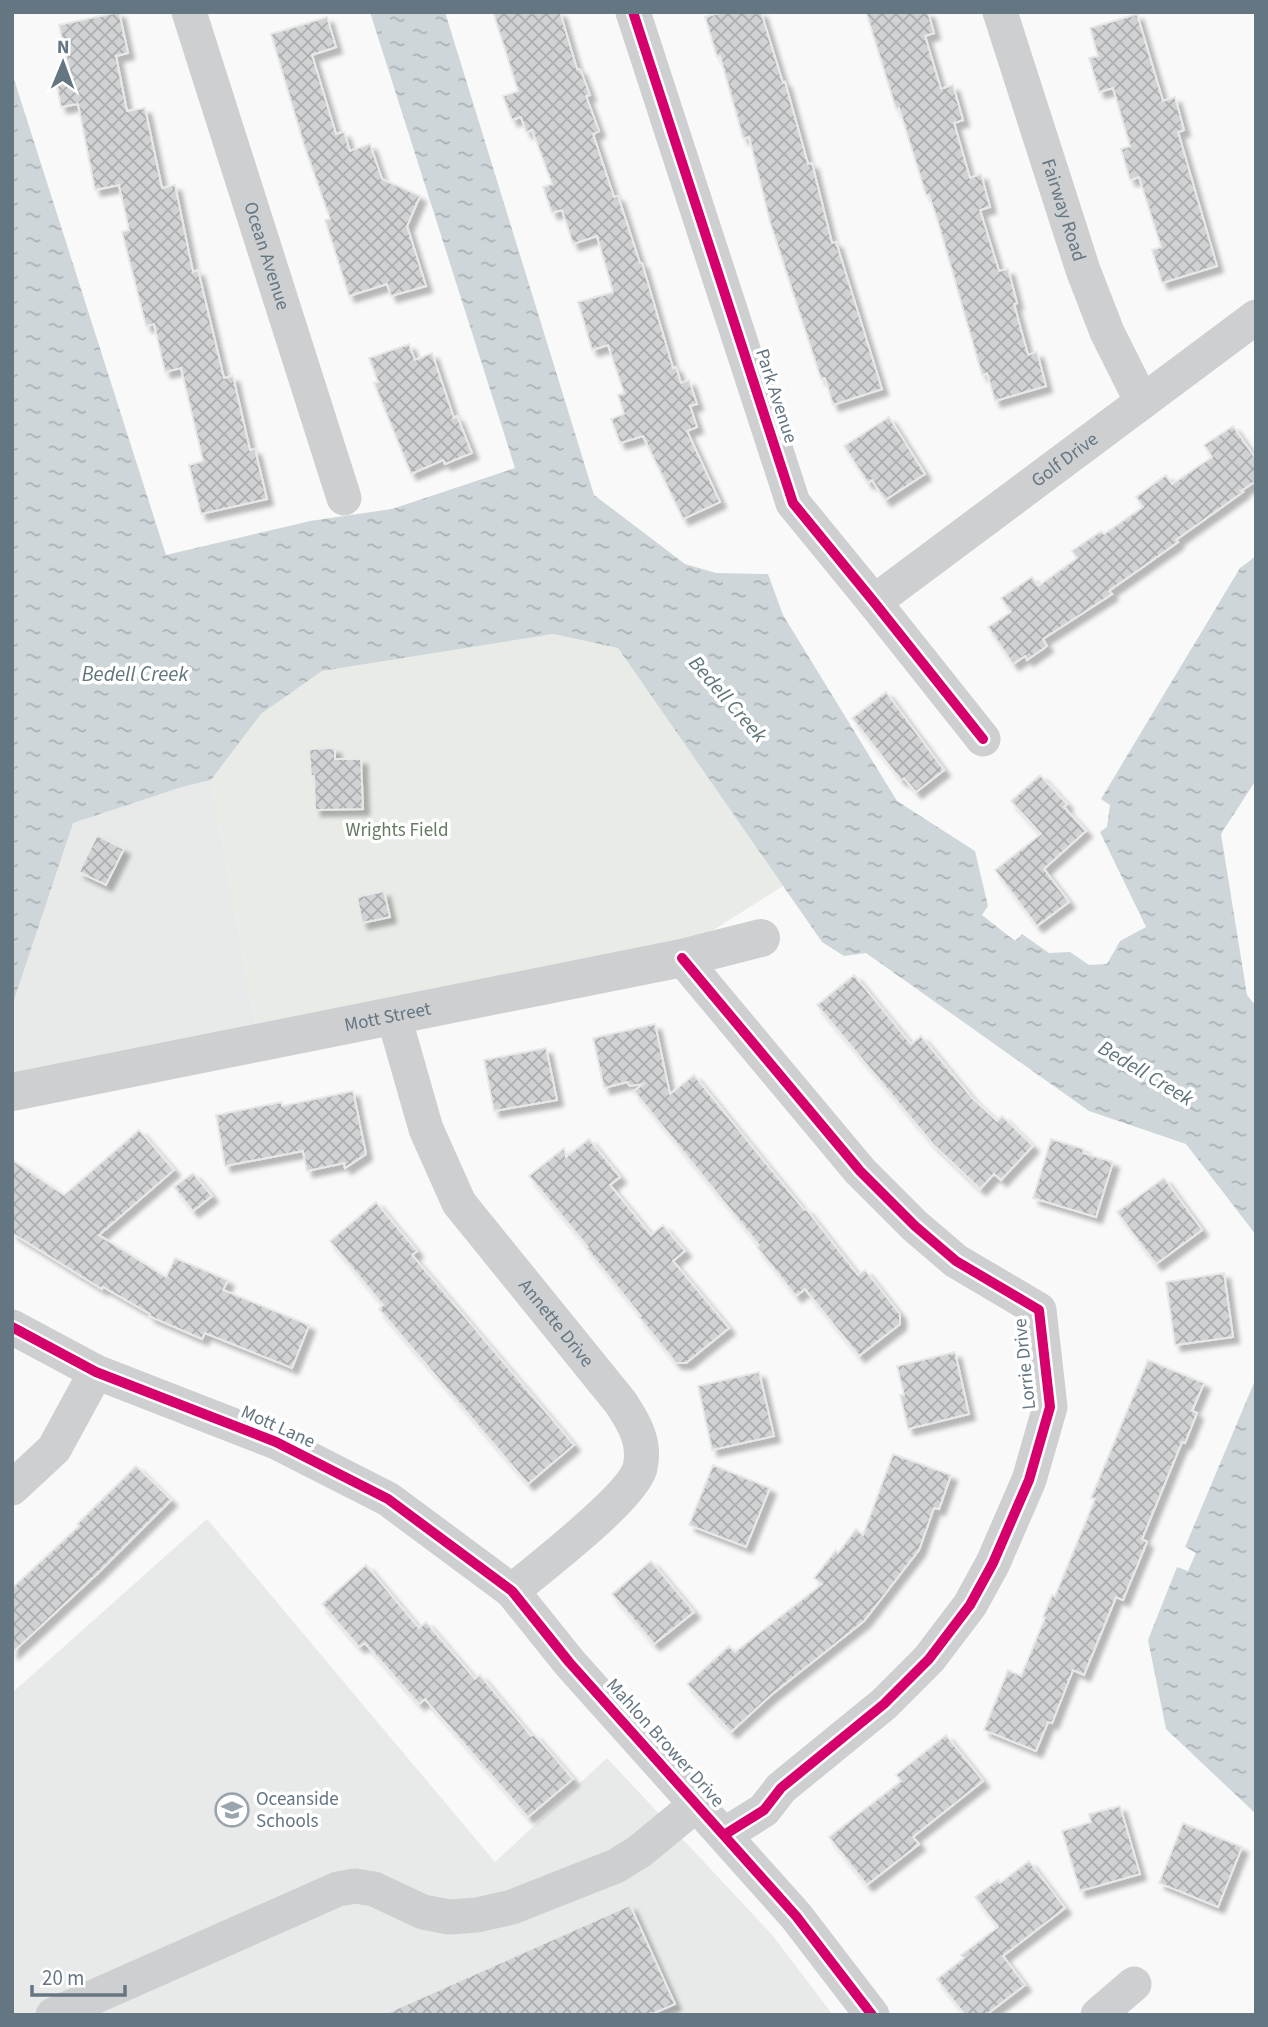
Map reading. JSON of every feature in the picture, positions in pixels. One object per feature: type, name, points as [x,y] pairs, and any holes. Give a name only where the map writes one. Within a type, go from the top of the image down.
[{"type":"street","name":"Ocean Avenue","points":[[189,12],[344,498]]},
{"type":"street","name":"Park Avenue","points":[[633,12],[793,503],[982,739]]},
{"type":"street","name":"Fairway Road","points":[[1000,12],[1083,270],[1107,332],[1142,402]]},
{"type":"street","name":"Golf Drive","points":[[874,601],[1256,317]]},
{"type":"street","name":"Mott Street","points":[[12,1092],[682,958],[761,938]]},
{"type":"street","name":"Lorrie Drive","points":[[682,958],[860,1171],[915,1226],[956,1261],[1039,1310],[1050,1407],[1029,1480],[993,1563],[970,1605],[929,1659],[884,1704],[782,1788],[764,1810],[724,1835]]},
{"type":"street","name":"Annette Drive","points":[[394,1017],[426,1129],[459,1203],[621,1403],[636,1426],[641,1443],[639,1470],[617,1502],[512,1591]]},
{"type":"street","name":"Mott Lane","points":[[12,1327],[96,1372],[276,1442],[388,1499],[512,1591]]},
{"type":"street","points":[[12,1488],[54,1449],[96,1372]]},
{"type":"street","name":"Mahlon Brower Drive","points":[[512,1591],[569,1662],[796,1916],[872,2015]]},
{"type":"street","points":[[53,2015],[338,1889],[355,1886],[374,1889],[423,1912],[449,1917],[477,1915],[512,1907],[616,1866],[640,1852],[697,1804]]},
{"type":"street","points":[[1098,2015],[1134,1984]]},
{"type":"shaded area","points":[[211,780],[257,1031],[12,1082],[12,1000],[72,823]]},
{"type":"shaded area","name":"Oceanside Schools","points":[[207,1519],[495,1862],[607,1758],[773,1936],[833,2015],[12,2015],[12,1693]]},
{"type":"green space","name":"Wrights Field","points":[[553,634],[618,648],[783,886],[693,943],[257,1031],[211,780],[261,714],[322,671]]},
{"type":"water","name":"Bedell Creek","points":[[370,12],[445,12],[594,495],[685,564],[716,573],[768,574],[783,615],[897,801],[975,851],[988,906],[982,915],[1015,941],[1022,934],[1049,953],[1070,952],[1089,965],[1107,964],[1120,941],[1146,927],[1100,832],[1107,827],[1110,805],[1101,799],[1240,568],[1256,556],[1256,780],[1221,834],[1247,995],[1256,1006],[1256,1235],[1186,1144],[1089,1111],[866,953],[844,956],[822,942],[618,648],[553,634],[322,671],[261,714],[211,780],[73,823],[12,1000],[12,73],[166,555],[310,521],[392,509],[515,468]]},
{"type":"water","points":[[1256,1378],[1256,1814],[1166,1729],[1148,1640],[1177,1567],[1188,1571],[1196,1553],[1185,1547]]},
{"type":"building","points":[[119,12],[128,53],[116,56],[127,111],[145,108],[162,188],[175,185],[193,272],[198,270],[224,378],[233,376],[250,450],[255,449],[267,499],[201,514],[189,465],[203,461],[181,368],[165,372],[154,324],[146,326],[122,232],[129,230],[119,185],[95,190],[78,104],[61,107],[55,77],[70,74],[59,25]]},
{"type":"building","points":[[493,12],[560,12],[577,69],[580,69],[590,95],[586,96],[599,131],[593,134],[614,197],[618,196],[642,263],[673,368],[676,367],[681,383],[689,380],[697,404],[690,406],[697,427],[687,431],[720,502],[683,519],[643,436],[620,443],[611,419],[624,414],[618,395],[624,393],[608,345],[592,350],[578,302],[613,292],[597,236],[573,244],[562,210],[552,213],[543,187],[552,184],[532,130],[526,132],[521,117],[512,120],[503,96],[518,91]]},
{"type":"building","points":[[722,12],[761,12],[783,83],[785,82],[808,164],[812,163],[832,243],[836,242],[882,389],[833,405],[825,378],[821,379],[770,222],[749,137],[743,138],[720,56],[717,57],[705,17]]},
{"type":"building","points":[[866,12],[928,12],[934,33],[925,36],[941,89],[953,85],[963,120],[954,123],[970,178],[981,174],[990,207],[980,210],[999,271],[1008,269],[1028,355],[1037,352],[1046,386],[995,401],[987,373],[982,375],[938,222],[929,195],[926,195],[899,108],[896,109]]},
{"type":"building","points":[[1137,14],[1163,101],[1175,97],[1184,130],[1178,132],[1217,266],[1162,283],[1152,250],[1161,247],[1139,177],[1130,180],[1121,149],[1130,146],[1113,88],[1099,92],[1089,58],[1098,56],[1090,28]]},
{"type":"building","points":[[327,17],[336,47],[312,55],[336,134],[344,132],[350,151],[370,144],[382,179],[420,196],[407,226],[426,286],[391,296],[387,284],[349,296],[325,220],[330,219],[304,145],[271,34]]},
{"type":"building","points":[[409,344],[415,360],[432,353],[454,418],[457,416],[472,453],[445,464],[443,460],[411,474],[374,383],[378,382],[369,358]]},
{"type":"building","points":[[889,417],[925,474],[885,500],[872,480],[868,483],[844,446]]},
{"type":"building","points":[[1233,426],[1256,459],[1256,481],[1176,540],[1178,542],[1109,591],[1112,594],[1043,639],[1047,646],[1027,660],[1025,656],[1013,664],[988,627],[1011,612],[1001,598],[1032,577],[1038,586],[1077,558],[1072,551],[1101,531],[1104,534],[1143,507],[1136,497],[1166,475],[1172,484],[1212,457],[1204,445]]},
{"type":"building","points":[[886,692],[944,770],[916,792],[904,778],[901,780],[852,718]]},
{"type":"building","points":[[335,748],[335,759],[361,759],[363,809],[315,810],[314,776],[311,776],[309,749]]},
{"type":"building","points":[[1040,775],[1067,804],[1064,807],[1086,831],[1044,869],[1069,902],[1037,926],[995,870],[1041,834],[1011,801]]},
{"type":"building","points":[[97,835],[124,849],[106,885],[79,872]]},
{"type":"building","points":[[384,891],[390,917],[362,923],[357,897]]},
{"type":"building","points":[[854,975],[911,1044],[921,1036],[972,1098],[997,1121],[1002,1116],[1033,1146],[1001,1180],[994,1174],[980,1189],[932,1143],[817,1005]]},
{"type":"building","points":[[655,1024],[670,1094],[694,1075],[858,1275],[865,1270],[900,1314],[900,1324],[859,1356],[805,1289],[796,1296],[757,1247],[759,1245],[634,1091],[643,1084],[630,1086],[627,1082],[604,1088],[593,1038]]},
{"type":"building","points":[[546,1048],[557,1100],[494,1111],[484,1060]]},
{"type":"building","points":[[353,1091],[366,1154],[345,1168],[344,1163],[307,1171],[303,1151],[225,1166],[216,1115],[282,1102],[282,1106]]},
{"type":"building","points":[[139,1130],[174,1170],[99,1235],[166,1277],[175,1258],[228,1280],[223,1290],[309,1325],[292,1368],[205,1333],[202,1339],[149,1316],[150,1314],[103,1287],[102,1289],[12,1233],[12,1160],[64,1195]]},
{"type":"building","points":[[589,1139],[620,1177],[610,1185],[651,1235],[663,1225],[685,1251],[673,1261],[729,1328],[686,1363],[676,1363],[586,1248],[588,1247],[529,1176],[564,1148],[566,1157]]},
{"type":"building","points":[[1051,1139],[1084,1149],[1083,1153],[1113,1162],[1096,1217],[1033,1198]]},
{"type":"building","points":[[193,1173],[212,1196],[193,1211],[174,1187]]},
{"type":"building","points":[[1164,1178],[1202,1230],[1156,1264],[1117,1212]]},
{"type":"building","points":[[376,1202],[417,1251],[412,1255],[574,1445],[528,1484],[379,1309],[383,1305],[330,1241]]},
{"type":"building","points":[[1224,1273],[1233,1337],[1175,1345],[1166,1282]]},
{"type":"building","points":[[955,1352],[969,1414],[908,1429],[897,1366]]},
{"type":"building","points":[[1148,1360],[1204,1383],[1192,1411],[1197,1413],[1185,1443],[1182,1442],[1142,1539],[1147,1542],[1123,1600],[1116,1597],[1084,1675],[1073,1670],[1052,1723],[1048,1722],[1036,1751],[984,1730],[1008,1670],[1021,1676],[1052,1595],[1055,1596],[1095,1499],[1091,1498]]},
{"type":"building","points":[[759,1372],[774,1436],[712,1450],[698,1386]]},
{"type":"building","points":[[893,1454],[951,1475],[939,1509],[934,1508],[919,1550],[864,1621],[770,1696],[731,1732],[687,1684],[729,1646],[735,1652],[822,1584],[814,1578],[836,1550],[838,1553],[856,1529],[863,1535]]},
{"type":"building","points":[[713,1465],[770,1488],[746,1547],[689,1525]]},
{"type":"building","points":[[136,1466],[171,1500],[12,1653],[12,1588],[79,1526],[77,1524]]},
{"type":"building","points":[[651,1561],[694,1612],[654,1644],[612,1594]]},
{"type":"building","points":[[366,1565],[419,1628],[426,1622],[475,1679],[480,1675],[531,1736],[534,1734],[573,1779],[528,1817],[425,1699],[419,1704],[365,1643],[359,1647],[322,1604]]},
{"type":"building","points":[[946,1735],[983,1781],[913,1837],[919,1844],[867,1885],[829,1837],[901,1781],[896,1775]]},
{"type":"building","points":[[1120,1806],[1140,1874],[1080,1891],[1062,1831],[1091,1822],[1089,1814]]},
{"type":"building","points":[[1183,1823],[1242,1847],[1218,1907],[1159,1883]]},
{"type":"building","points":[[1029,1861],[1065,1908],[1003,1956],[1025,1985],[986,2015],[965,2015],[937,1979],[964,1958],[961,1955],[998,1927],[975,1897],[998,1880],[1000,1883]]},
{"type":"building","points":[[630,1905],[675,2004],[650,2015],[382,2015]]},
{"type":"cycle path","points":[[633,12],[793,503],[983,739]]},
{"type":"cycle path","points":[[682,958],[860,1171],[915,1226],[956,1261],[1039,1310],[1050,1407],[1029,1480],[993,1563],[970,1605],[929,1659],[884,1704],[781,1788],[764,1810],[724,1835]]},
{"type":"cycle path","points":[[12,1327],[96,1372],[276,1442],[388,1499],[512,1591],[569,1662],[796,1916],[872,2015]]},
{"type":"place","name":"Oceanside Schools","points":[[232,1810]]}]
